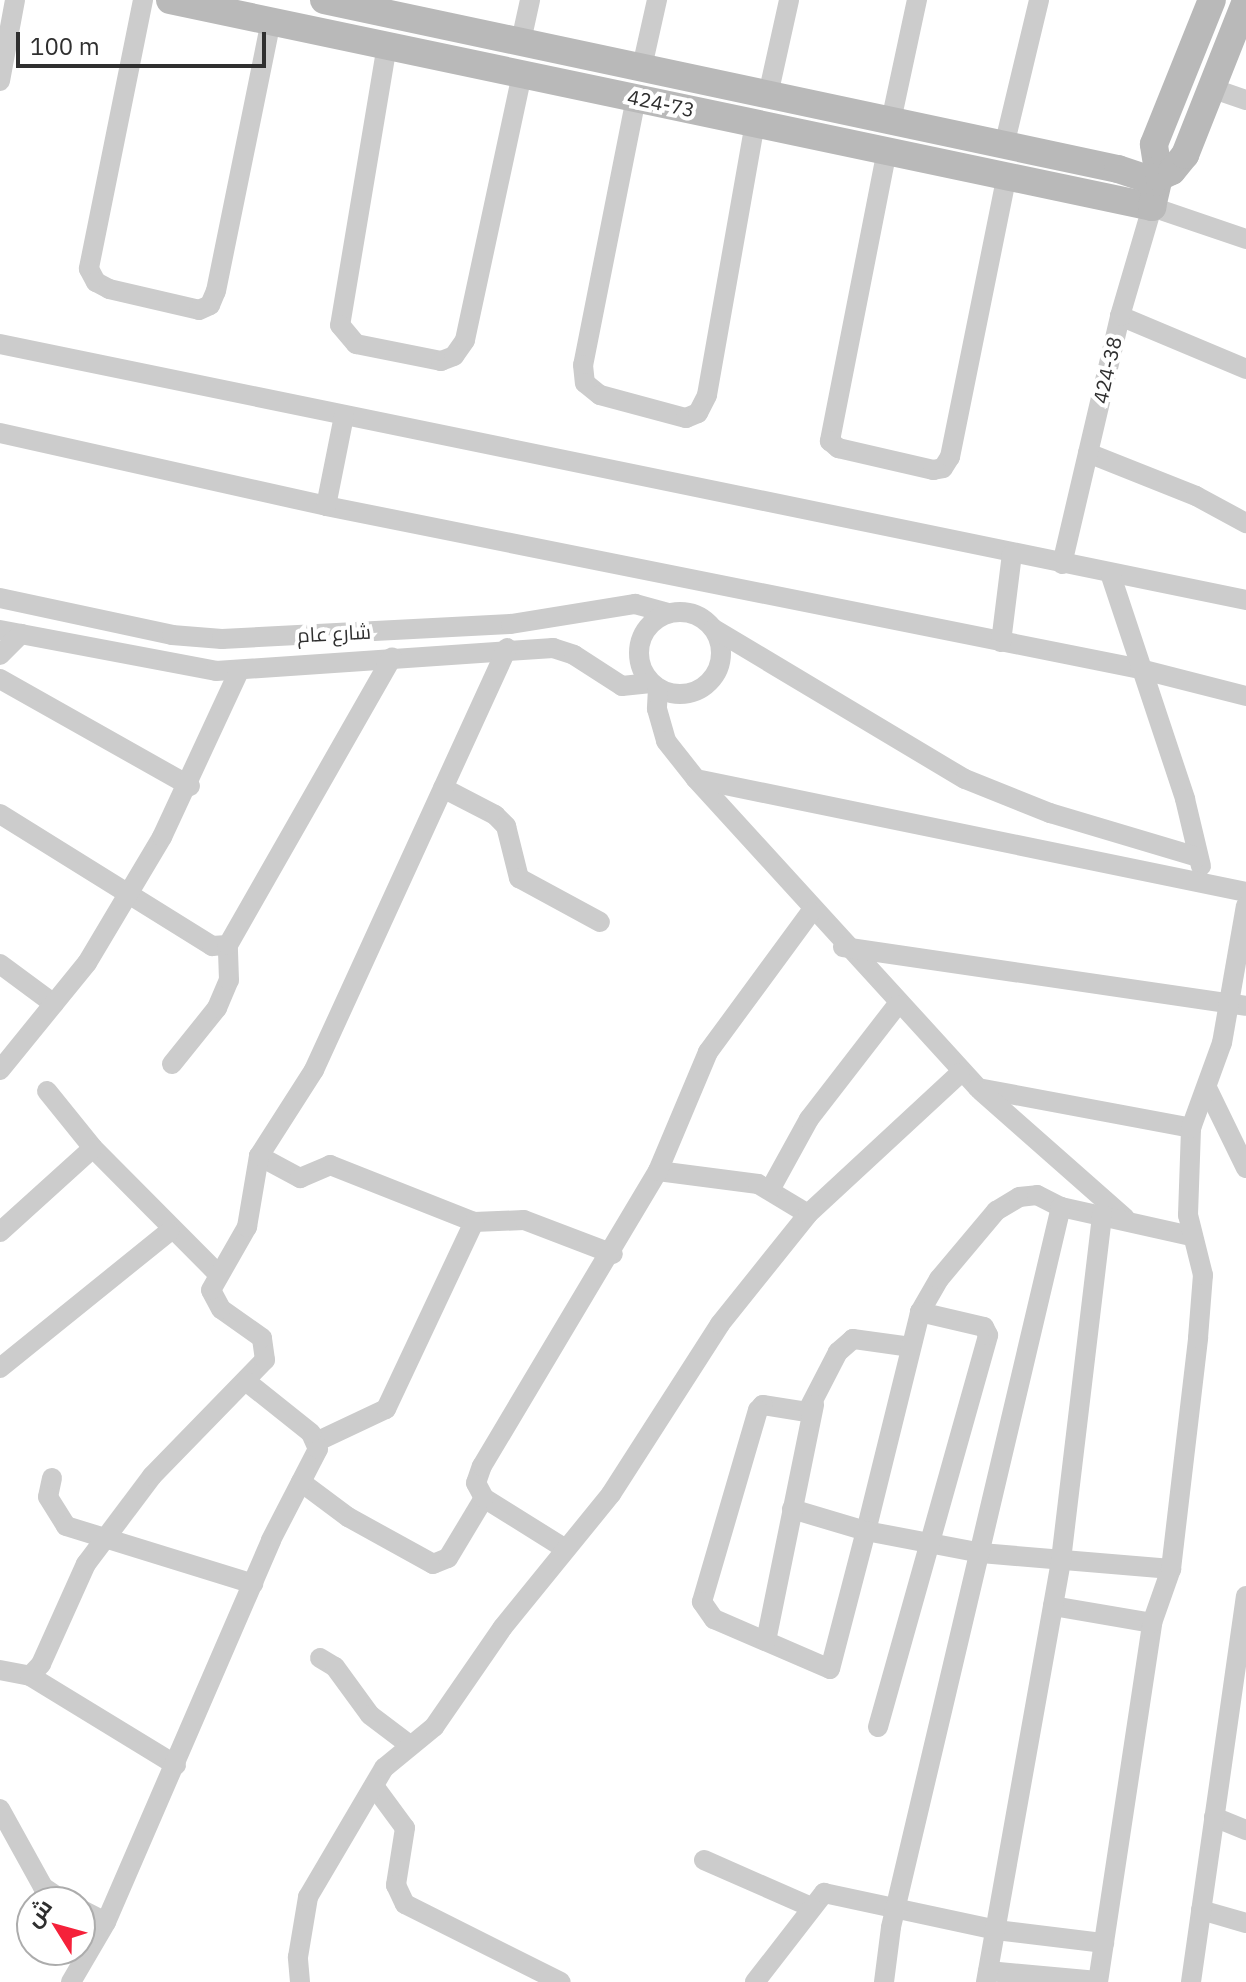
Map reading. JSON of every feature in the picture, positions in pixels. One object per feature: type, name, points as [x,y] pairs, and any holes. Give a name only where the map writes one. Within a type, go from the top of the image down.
[{"type":"street","points":[[0,81],[15,0]]},
{"type":"street","points":[[143,0],[89,269],[96,282],[109,289],[199,310],[210,305],[216,291],[271,21]]},
{"type":"street","name":"424-73","points":[[170,0],[1007,175],[1156,189]]},
{"type":"street","name":"424-73","points":[[324,0],[402,8],[521,41],[1004,146],[1156,189]]},
{"type":"street","points":[[521,41],[530,0]]},
{"type":"street","points":[[642,67],[657,0]]},
{"type":"street","points":[[768,95],[789,0]]},
{"type":"street","points":[[891,121],[917,0]]},
{"type":"street","points":[[1004,146],[1039,0]]},
{"type":"street","name":"424-38","points":[[1062,564],[1120,316],[1156,189],[1154,144],[1212,0]]},
{"type":"street","name":"424-38","points":[[1156,189],[1181,161],[1246,1]]},
{"type":"street","points":[[387,45],[340,325],[356,344],[441,361],[454,356],[465,340],[522,74]]},
{"type":"street","points":[[1211,88],[1246,100]]},
{"type":"street","points":[[636,98],[583,365],[585,383],[600,395],[686,418],[698,413],[707,395],[755,122]]},
{"type":"street","points":[[887,150],[830,441],[838,448],[933,470],[943,468],[950,457],[1007,175]]},
{"type":"street","points":[[1156,189],[1246,239]]},
{"type":"street","points":[[1120,316],[1246,369]]},
{"type":"street","points":[[0,344],[1111,576],[1246,600]]},
{"type":"street","points":[[326,506],[344,416]]},
{"type":"street","points":[[0,433],[326,506],[1140,669],[1246,696]]},
{"type":"street","points":[[1088,453],[1196,496],[1246,523]]},
{"type":"street","points":[[1001,642],[1012,554]]},
{"type":"street","points":[[1111,576],[1185,799],[1205,880]]},
{"type":"street","points":[[677,612],[680,577]]},
{"type":"street","name":"شارع عام","points":[[0,598],[124,625],[222,639],[511,624],[617,605],[677,612]]},
{"type":"street","points":[[677,612],[714,629],[965,779],[1050,813],[1198,857]]},
{"type":"street","points":[[677,612],[642,635],[641,669],[655,686],[657,709],[666,741],[811,912],[960,1073],[1125,1218]]},
{"type":"street","points":[[118,652],[124,625]]},
{"type":"street","points":[[655,686],[689,693],[715,675],[720,644],[714,629]]},
{"type":"street","name":"شارع عام","points":[[0,630],[190,668],[239,671],[507,648],[553,648],[574,655],[622,686],[655,686]]},
{"type":"street","points":[[0,655],[21,634]]},
{"type":"street","points":[[30,1676],[41,1664],[86,1564],[152,1476],[247,1382],[267,1349],[262,1338],[212,1300],[211,1290],[247,1227],[259,1156],[314,1070],[507,648]]},
{"type":"street","points":[[172,1064],[217,1008],[229,980],[228,945],[392,657]]},
{"type":"street","points":[[0,1070],[87,963],[190,786],[239,671]]},
{"type":"street","points":[[0,679],[190,786]]},
{"type":"street","points":[[696,779],[1205,880],[1246,892]]},
{"type":"street","points":[[443,788],[506,826],[519,878],[600,922]]},
{"type":"street","points":[[0,814],[212,946],[228,945]]},
{"type":"street","points":[[1102,1214],[1061,1560],[987,1976],[1098,1981],[1152,1623],[1171,1569],[1203,1275],[1191,1236],[1191,1128],[1238,1005],[1246,906]]},
{"type":"street","points":[[564,1548],[484,1498],[476,1483],[482,1466],[613,1254],[658,1171],[708,1052],[811,912]]},
{"type":"street","points":[[843,947],[1238,1005]]},
{"type":"street","points":[[0,964],[54,1004]]},
{"type":"street","points":[[770,1190],[809,1119],[897,1005]]},
{"type":"street","points":[[300,1982],[298,1957],[308,1897],[396,1754],[434,1727],[564,1548],[611,1494],[720,1324],[808,1214],[960,1073]]},
{"type":"street","points":[[978,1088],[1191,1128]]},
{"type":"street","points":[[1207,1088],[1246,1168]]},
{"type":"street","points":[[47,1091],[93,1148],[170,1231],[218,1274]]},
{"type":"street","points":[[0,1232],[93,1148]]},
{"type":"street","points":[[259,1156],[300,1178],[330,1165],[474,1222],[524,1220],[613,1254]]},
{"type":"street","points":[[658,1171],[770,1190],[808,1214]]},
{"type":"street","points":[[814,1405],[797,1413],[763,1405],[758,1410],[702,1602],[714,1619],[830,1669],[920,1312],[939,1279],[996,1211],[1019,1197],[1037,1195],[1061,1207],[1125,1218],[1191,1236]]},
{"type":"street","points":[[884,1982],[895,1911],[1061,1207]]},
{"type":"street","points":[[71,1982],[106,1922],[318,1441],[386,1409],[474,1222]]},
{"type":"street","points":[[0,1368],[170,1231]]},
{"type":"street","points":[[878,1727],[988,1335],[984,1327],[920,1312]]},
{"type":"street","points":[[766,1641],[814,1405],[838,1352],[853,1339],[911,1347]]},
{"type":"street","points":[[247,1382],[318,1441]]},
{"type":"street","points":[[52,1478],[48,1497],[66,1526],[104,1541],[253,1584]]},
{"type":"street","points":[[301,1482],[348,1517],[433,1564],[448,1558],[484,1498]]},
{"type":"street","points":[[792,1509],[866,1531],[981,1553],[1171,1569]]},
{"type":"street","points":[[1191,1982],[1214,1817],[1238,1716],[1246,1598]]},
{"type":"street","points":[[1053,1606],[1152,1623]]},
{"type":"street","points":[[320,1658],[335,1667],[370,1715],[411,1746]]},
{"type":"street","points":[[0,1670],[30,1676],[176,1765]]},
{"type":"street","points":[[374,1786],[405,1828],[396,1885],[405,1904],[561,1982]]},
{"type":"street","points":[[0,1809],[42,1886]]},
{"type":"street","points":[[1214,1817],[1246,1830]]},
{"type":"street","points":[[704,1860],[809,1906]]},
{"type":"street","points":[[755,1982],[809,1906],[824,1893],[895,1911],[996,1930],[1104,1943]]},
{"type":"street","points":[[1201,1910],[1246,1923]]},
{"type":"street","points":[[96,1917],[106,1922]]}]
